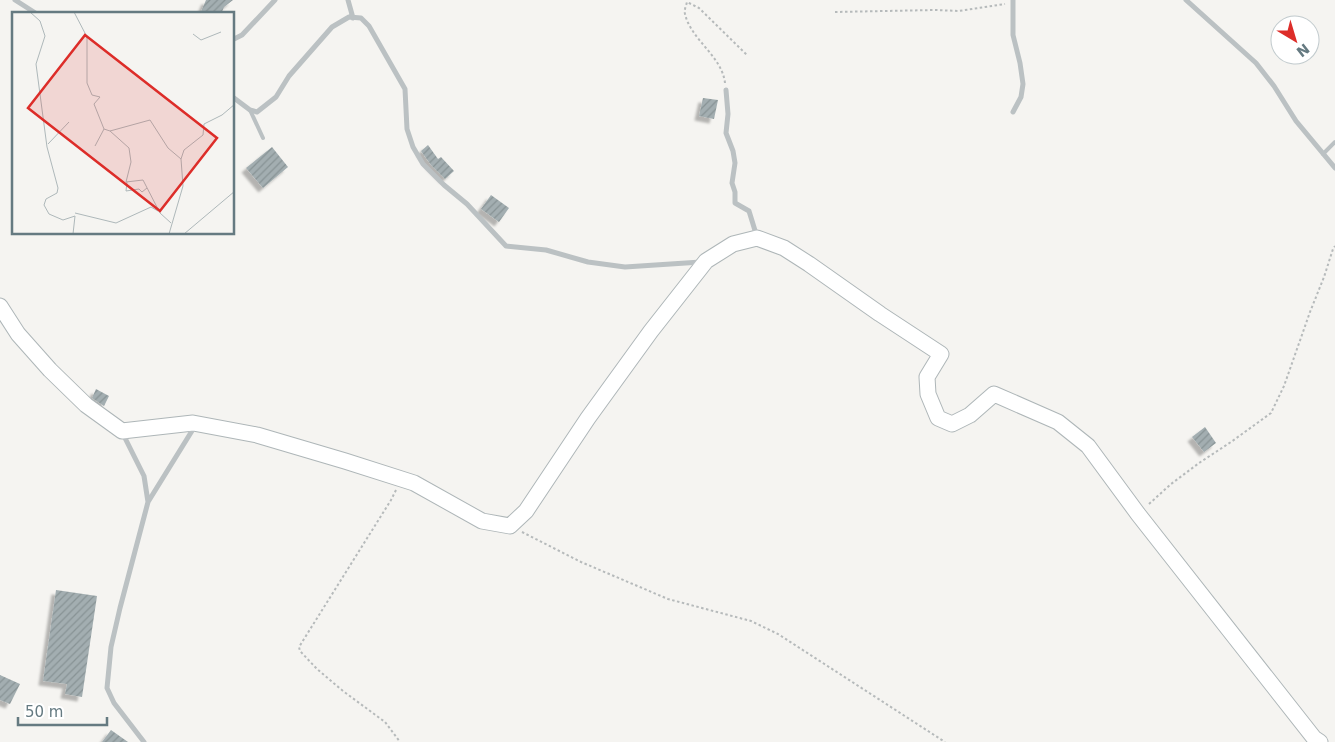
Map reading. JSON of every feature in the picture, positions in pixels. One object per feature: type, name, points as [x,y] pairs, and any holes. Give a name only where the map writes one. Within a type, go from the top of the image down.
[{"type":"street","points":[[15,0],[34,12]]},
{"type":"street","points":[[235,38],[242,35],[276,0]]},
{"type":"street","points":[[348,0],[353,18]]},
{"type":"street","points":[[1186,0],[1256,63],[1274,86],[1296,121],[1335,168]]},
{"type":"street","points":[[1013,1],[1013,35],[1023,84],[1021,97],[1013,112]]},
{"type":"street","points":[[235,99],[250,110],[258,112],[276,98],[288,76],[332,27],[349,17],[361,18],[369,26],[405,89],[407,128],[413,147],[423,164],[467,204],[506,246],[546,250],[588,262],[625,267],[706,261]]},
{"type":"street","points":[[726,90],[728,114],[726,133],[733,151],[735,163],[732,183],[736,192],[736,203],[749,211],[757,238]]},
{"type":"street","points":[[122,431],[196,423],[257,435],[414,483],[482,521],[510,526],[526,511],[588,418],[651,331],[706,261],[733,244],[757,238],[784,248],[941,354],[927,377],[928,394],[938,418],[952,424],[970,415],[994,394],[1058,422],[1088,446],[1138,514],[1314,738],[1320,742]]},
{"type":"street","points":[[0,306],[18,334],[50,370],[86,406],[122,431],[144,476],[148,502]]},
{"type":"street","points":[[144,742],[114,703],[107,688],[111,647],[148,502],[196,423]]},
{"type":"lane","points":[[250,110],[263,138]]},
{"type":"lane","points":[[1323,154],[1335,142]]},
{"type":"path","points":[[835,12],[959,11],[1013,1]]},
{"type":"path","points":[[726,90],[724,78],[718,64],[691,28],[685,12],[687,2],[699,8],[748,56]]},
{"type":"path","points":[[1138,514],[1171,484],[1271,413],[1284,386],[1335,246]]},
{"type":"path","points":[[400,742],[385,722],[317,669],[300,651],[299,647],[391,500],[401,479]]},
{"type":"path","points":[[510,526],[581,562],[668,599],[751,621],[778,634],[945,742]]},
{"type":"building","points":[[206,0],[233,0],[224,7],[222,12],[201,12]]},
{"type":"building","points":[[703,98],[718,100],[714,119],[699,116]]},
{"type":"building","points":[[428,145],[438,159],[441,157],[454,171],[445,179],[431,165],[421,151]]},
{"type":"building","points":[[272,147],[288,167],[263,188],[246,168]]},
{"type":"building","points":[[491,195],[509,208],[499,222],[481,209]]},
{"type":"building","points":[[96,389],[109,396],[104,406],[92,398]]},
{"type":"building","points":[[1205,427],[1216,443],[1204,452],[1192,437]]},
{"type":"building","points":[[56,590],[97,596],[82,697],[65,694],[67,684],[43,681]]},
{"type":"building","points":[[0,675],[20,684],[10,704],[0,700]]},
{"type":"building","points":[[111,730],[128,742],[102,742]]}]
